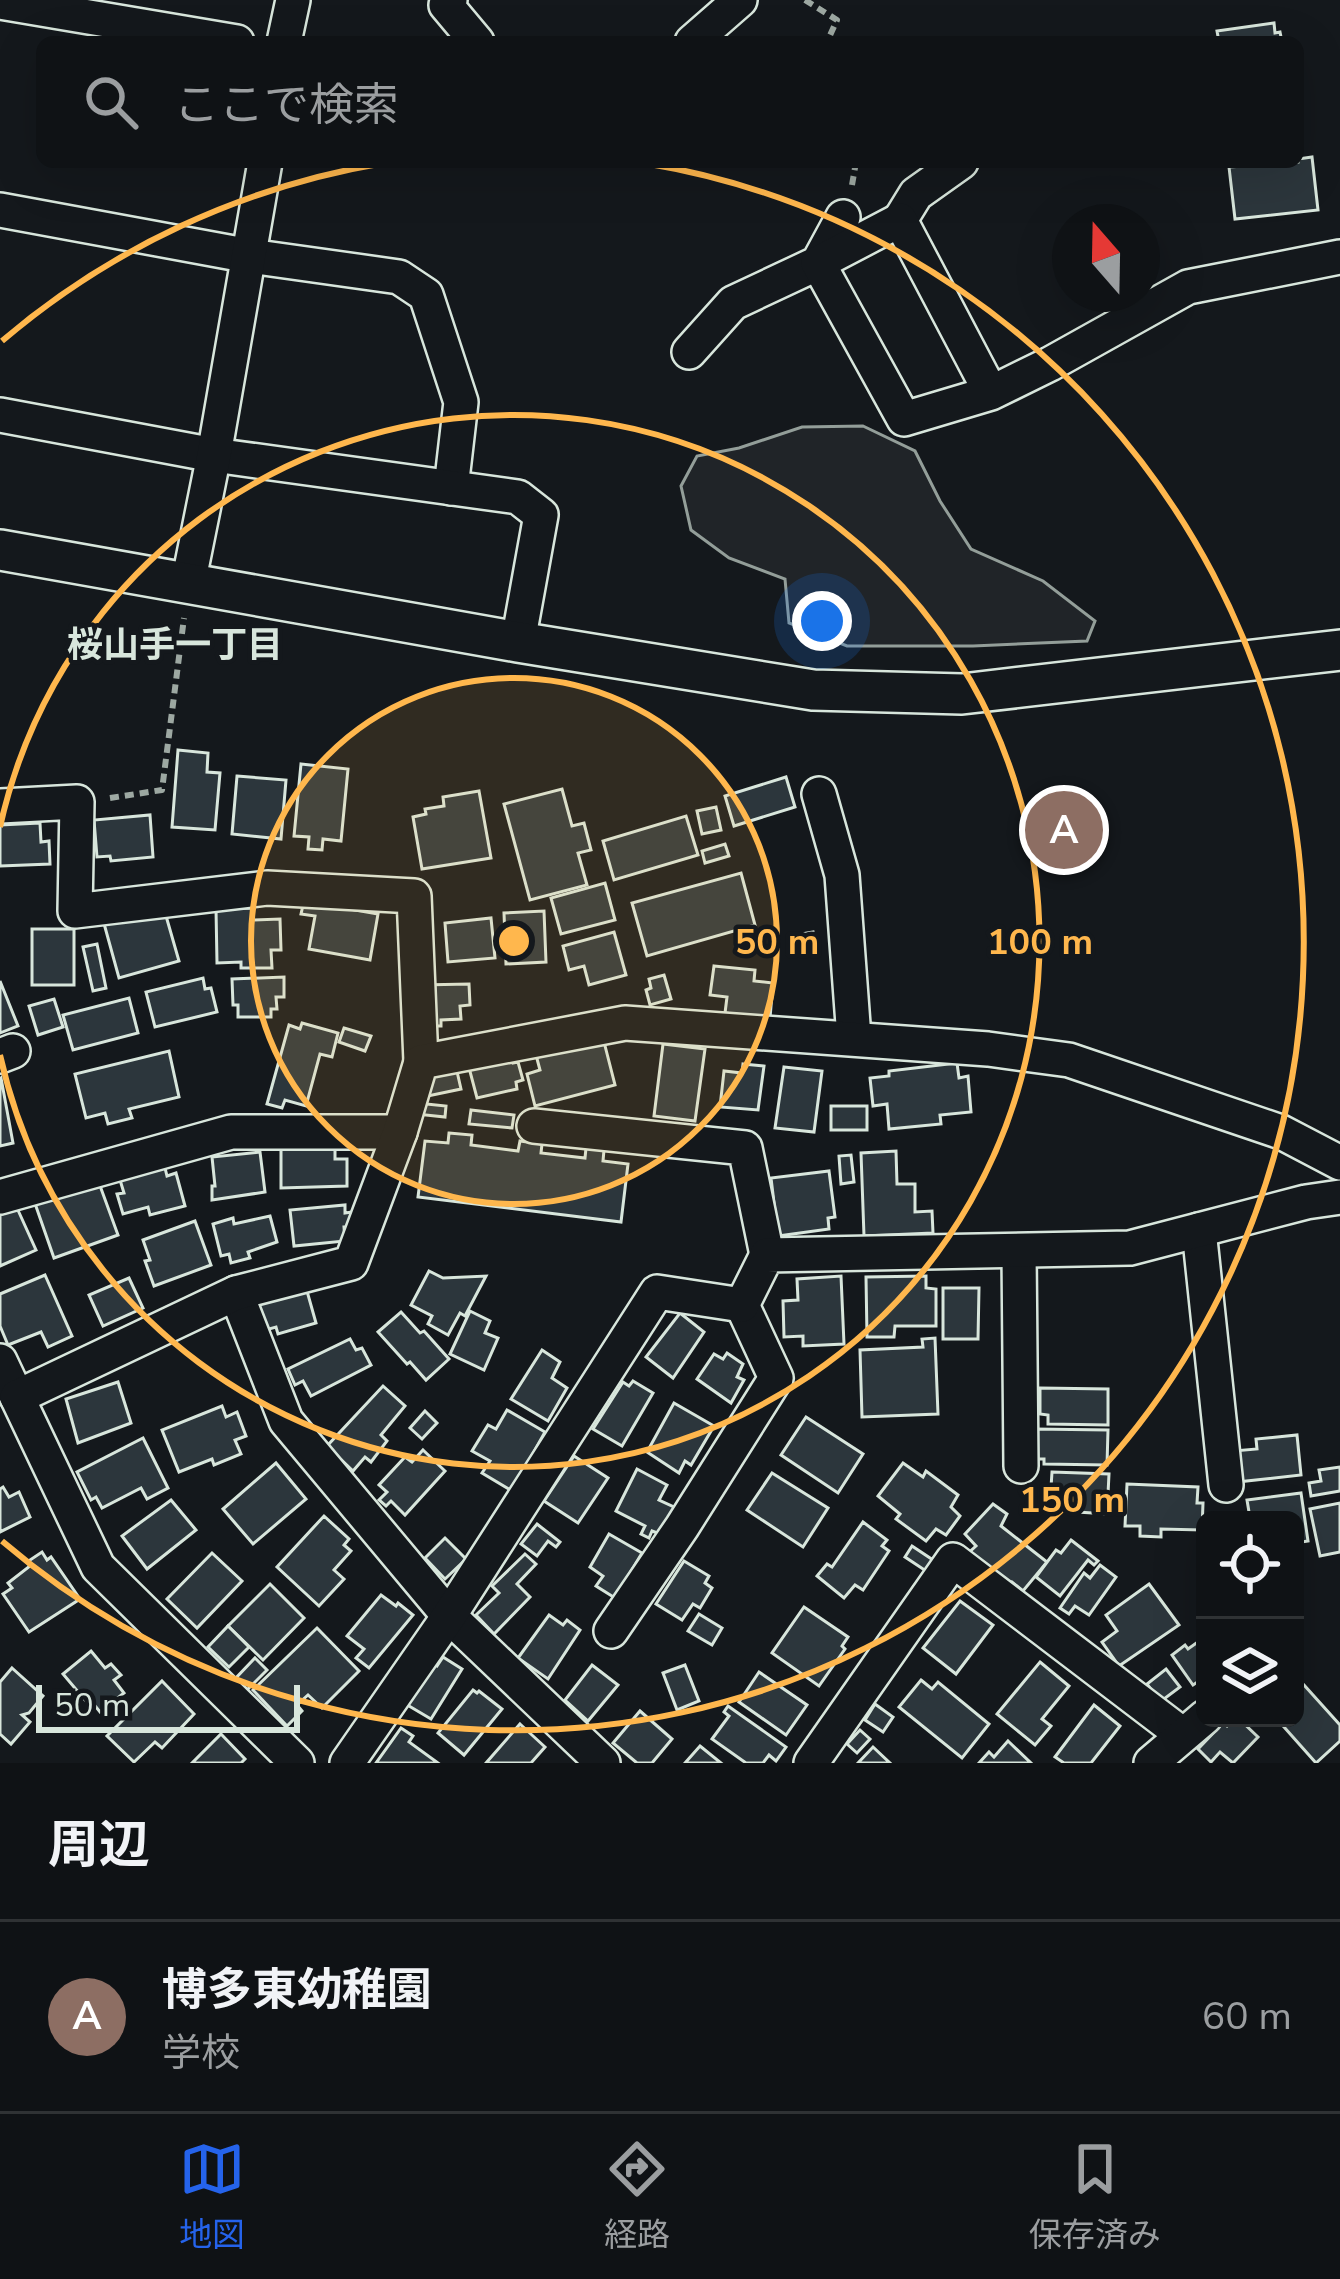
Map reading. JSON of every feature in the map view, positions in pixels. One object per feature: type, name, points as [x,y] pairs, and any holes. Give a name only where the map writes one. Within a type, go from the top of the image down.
[{"type":"street","points":[[285,36],[293,0]]},
{"type":"street","points":[[450,0],[446,5],[472,36]]},
{"type":"street","points":[[699,36],[740,0]]},
{"type":"street","points":[[0,2],[201,36]]},
{"type":"street","points":[[188,584],[264,168]]},
{"type":"street","points":[[689,352],[733,303],[900,220],[916,194],[953,168]]},
{"type":"street","points":[[0,210],[250,256],[399,277],[426,296],[461,402],[451,488]]},
{"type":"street","points":[[818,263],[843,217]]},
{"type":"street","points":[[900,220],[991,393]]},
{"type":"street","points":[[818,263],[904,419],[991,393],[1188,287],[1340,256]]},
{"type":"street","points":[[0,416],[214,455],[518,497],[542,515],[518,642]]},
{"type":"street","points":[[0,550],[813,690],[962,694],[1340,650]]},
{"type":"street","points":[[819,794],[842,875],[854,1038]]},
{"type":"street","points":[[0,806],[77,802],[75,911],[267,888],[414,896],[421,1062],[351,1264],[236,1293],[17,1397]]},
{"type":"street","points":[[421,1062],[625,1023],[954,1045],[1069,1060],[1281,1132],[1340,1163]]},
{"type":"street","points":[[535,1126],[745,1148],[766,1255],[742,1305]]},
{"type":"street","points":[[0,1197],[231,1132],[400,1132]]},
{"type":"street","points":[[766,1255],[1130,1248],[1340,1197]]},
{"type":"street","points":[[1199,1230],[1226,1485]]},
{"type":"street","points":[[1019,1251],[1021,1466]]},
{"type":"street","points":[[346,1763],[449,1616],[657,1292],[742,1305]]},
{"type":"street","points":[[236,1293],[286,1421],[449,1616],[603,1763]]},
{"type":"street","points":[[611,1631],[776,1378],[742,1305]]},
{"type":"street","points":[[0,1361],[98,1567],[297,1763]]},
{"type":"street","points":[[812,1763],[953,1560],[1194,1726],[1150,1763]]},
{"type":"path","points":[[805,0],[837,20],[830,36]]},
{"type":"path","points":[[77,802],[162,790],[188,584]]},
{"type":"shaded area","points":[[863,426],[915,451],[971,549],[1043,581],[1095,621],[1087,641],[847,646],[789,623],[785,579],[729,558],[691,530],[681,486],[697,456],[802,427]]},
{"type":"building","points":[[1274,23],[1275,33],[1281,36],[1218,36],[1217,31]]},
{"type":"building","points":[[1312,157],[1318,210],[1235,219],[1229,168],[1304,168],[1304,158]]},
{"type":"building","points":[[178,750],[208,753],[207,772],[220,773],[215,830],[172,827]]},
{"type":"building","points":[[301,764],[348,769],[341,841],[323,839],[322,850],[308,849],[309,837],[294,836]]},
{"type":"building","points":[[237,776],[286,780],[281,839],[232,834]]},
{"type":"building","points":[[786,777],[795,807],[734,826],[725,796]]},
{"type":"building","points":[[562,789],[572,826],[584,823],[591,850],[578,853],[587,885],[530,900],[504,804]]},
{"type":"building","points":[[479,791],[491,858],[422,869],[413,817],[444,806],[443,797]]},
{"type":"building","points":[[716,807],[721,830],[702,834],[697,811]]},
{"type":"building","points":[[150,815],[153,857],[111,861],[110,856],[97,857],[94,820]]},
{"type":"building","points":[[686,816],[698,855],[614,880],[603,841]]},
{"type":"building","points":[[40,823],[41,842],[49,841],[50,864],[0,866],[0,825]]},
{"type":"building","points":[[725,844],[729,856],[705,863],[702,851]]},
{"type":"building","points":[[741,873],[755,925],[647,956],[632,903]]},
{"type":"building","points":[[605,883],[615,920],[561,934],[551,898]]},
{"type":"building","points":[[304,901],[378,914],[370,960],[309,949],[315,916],[301,914]]},
{"type":"building","points":[[162,902],[179,961],[119,978],[103,920]]},
{"type":"building","points":[[252,908],[252,920],[280,919],[281,950],[271,950],[272,968],[217,963],[216,909]]},
{"type":"building","points":[[544,911],[546,962],[506,964],[504,913]]},
{"type":"building","points":[[491,918],[495,958],[448,962],[445,923]]},
{"type":"building","points":[[32,929],[74,929],[74,985],[32,985]]},
{"type":"building","points":[[614,932],[626,975],[589,985],[584,966],[569,970],[563,946]]},
{"type":"building","points":[[813,932],[815,946],[794,951],[790,936]]},
{"type":"building","points":[[97,944],[106,988],[93,991],[83,947]]},
{"type":"building","points":[[714,966],[755,970],[754,981],[773,983],[770,1018],[725,1013],[727,997],[710,995]]},
{"type":"building","points":[[664,975],[671,999],[650,1005],[649,979]]},
{"type":"building","points":[[284,977],[284,997],[276,997],[277,1009],[271,1009],[271,1017],[238,1017],[232,979]]},
{"type":"building","points":[[203,978],[217,1012],[155,1027],[146,992]]},
{"type":"building","points":[[0,981],[18,1026],[0,1033]]},
{"type":"building","points":[[469,984],[470,1005],[460,1006],[461,1019],[421,1026],[420,985]]},
{"type":"building","points":[[129,998],[138,1033],[73,1050],[63,1015]]},
{"type":"building","points":[[54,999],[63,1027],[38,1035],[29,1006]]},
{"type":"building","points":[[302,1023],[338,1033],[332,1057],[320,1054],[306,1106],[285,1100],[282,1108],[267,1104],[289,1025],[300,1029]]},
{"type":"building","points":[[344,1028],[371,1036],[365,1051],[339,1042]]},
{"type":"building","points":[[603,1038],[615,1085],[535,1106],[527,1074],[540,1070],[536,1055]]},
{"type":"building","points":[[663,1044],[705,1049],[695,1121],[654,1116]]},
{"type":"building","points":[[169,1051],[179,1097],[129,1109],[132,1118],[108,1124],[105,1113],[86,1118],[75,1074]]},
{"type":"building","points":[[511,1055],[523,1080],[516,1082],[517,1089],[477,1098],[468,1064]]},
{"type":"building","points":[[957,1063],[959,1078],[968,1076],[971,1112],[940,1115],[941,1124],[889,1129],[887,1104],[873,1106],[870,1078],[889,1076],[889,1071]]},
{"type":"building","points":[[743,1064],[764,1066],[758,1110],[720,1107],[724,1071],[742,1073]]},
{"type":"building","points":[[456,1067],[461,1089],[423,1097],[419,1075]]},
{"type":"building","points":[[784,1067],[822,1071],[814,1132],[775,1128]]},
{"type":"building","points":[[0,1079],[13,1143],[0,1146]]},
{"type":"building","points":[[417,1103],[446,1106],[445,1117],[416,1114]]},
{"type":"building","points":[[831,1106],[867,1106],[867,1130],[831,1130]]},
{"type":"building","points":[[471,1110],[514,1115],[512,1128],[469,1124]]},
{"type":"building","points":[[449,1133],[472,1135],[471,1145],[518,1151],[520,1141],[542,1144],[541,1153],[585,1158],[586,1148],[604,1150],[603,1161],[628,1164],[621,1222],[418,1197],[425,1141],[448,1143]]},
{"type":"building","points":[[335,1147],[335,1159],[347,1159],[347,1186],[281,1188],[281,1149]]},
{"type":"building","points":[[896,1151],[897,1184],[915,1184],[915,1212],[932,1211],[933,1233],[864,1236],[861,1153]]},
{"type":"building","points":[[260,1152],[265,1192],[212,1200],[212,1157]]},
{"type":"building","points":[[851,1155],[854,1182],[841,1184],[839,1156]]},
{"type":"building","points":[[165,1168],[167,1176],[176,1173],[185,1206],[150,1215],[148,1207],[123,1214],[117,1194],[124,1193],[120,1180]]},
{"type":"building","points":[[829,1171],[835,1217],[828,1218],[829,1229],[778,1236],[771,1178]]},
{"type":"building","points":[[95,1172],[118,1235],[54,1258],[32,1195]]},
{"type":"building","points":[[345,1205],[345,1213],[352,1212],[351,1227],[344,1227],[345,1241],[294,1246],[290,1210]]},
{"type":"building","points":[[17,1208],[36,1250],[0,1266],[0,1215]]},
{"type":"building","points":[[270,1216],[277,1242],[231,1263],[229,1254],[221,1256],[213,1224]]},
{"type":"building","points":[[195,1221],[211,1265],[154,1286],[143,1240]]},
{"type":"building","points":[[429,1271],[443,1278],[486,1276],[465,1316],[460,1313],[448,1335],[428,1324],[432,1316],[411,1305]]},
{"type":"building","points":[[45,1275],[72,1336],[48,1347],[41,1332],[8,1345],[0,1326],[0,1294]]},
{"type":"building","points":[[841,1276],[844,1344],[803,1346],[803,1336],[784,1337],[783,1301],[798,1300],[797,1279]]},
{"type":"building","points":[[926,1276],[926,1288],[936,1289],[936,1326],[895,1326],[894,1337],[867,1337],[866,1277]]},
{"type":"building","points":[[129,1278],[143,1308],[103,1326],[89,1295]]},
{"type":"building","points":[[943,1288],[979,1288],[978,1339],[943,1339]]},
{"type":"building","points":[[288,1290],[290,1296],[307,1291],[316,1323],[278,1334],[276,1327],[262,1331],[254,1299]]},
{"type":"building","points":[[470,1311],[490,1321],[485,1333],[498,1338],[484,1370],[450,1354]]},
{"type":"building","points":[[401,1312],[449,1359],[426,1380],[378,1332]]},
{"type":"building","points":[[680,1313],[704,1332],[673,1378],[646,1357]]},
{"type":"building","points":[[935,1338],[938,1414],[862,1417],[860,1350],[923,1347],[922,1339]]},
{"type":"building","points":[[350,1339],[356,1350],[362,1348],[371,1365],[311,1396],[303,1381],[295,1385],[288,1369]]},
{"type":"building","points":[[542,1350],[560,1362],[552,1378],[567,1388],[548,1421],[511,1399]]},
{"type":"building","points":[[727,1353],[743,1364],[737,1377],[744,1380],[731,1403],[697,1379],[714,1354],[723,1359]]},
{"type":"building","points":[[633,1381],[653,1393],[622,1446],[593,1429],[623,1382],[629,1386]]},
{"type":"building","points":[[118,1382],[131,1423],[78,1443],[66,1399]]},
{"type":"building","points":[[383,1386],[405,1406],[381,1435],[387,1441],[371,1462],[365,1457],[353,1471],[327,1446]]},
{"type":"building","points":[[1040,1388],[1108,1389],[1108,1425],[1048,1424],[1048,1415],[1040,1414]]},
{"type":"building","points":[[674,1403],[714,1426],[691,1465],[685,1461],[679,1473],[647,1452]]},
{"type":"building","points":[[222,1406],[226,1417],[237,1412],[246,1436],[235,1440],[241,1454],[179,1472],[162,1430]]},
{"type":"building","points":[[507,1410],[545,1432],[512,1491],[482,1473],[490,1461],[472,1451],[488,1425],[496,1429]]},
{"type":"building","points":[[425,1411],[437,1423],[422,1439],[410,1428]]},
{"type":"building","points":[[806,1417],[863,1454],[838,1493],[781,1455]]},
{"type":"building","points":[[1034,1429],[1108,1430],[1107,1465],[1044,1464],[1044,1459],[1033,1459]]},
{"type":"building","points":[[1297,1435],[1301,1475],[1237,1482],[1233,1451],[1257,1449],[1256,1439]]},
{"type":"building","points":[[143,1438],[168,1488],[147,1499],[141,1488],[102,1508],[96,1497],[91,1500],[77,1472]]},
{"type":"building","points":[[423,1450],[445,1471],[405,1515],[391,1501],[386,1506],[379,1500],[387,1492],[379,1485],[405,1457],[412,1462]]},
{"type":"building","points":[[574,1456],[608,1478],[578,1523],[544,1501]]},
{"type":"building","points":[[276,1463],[306,1499],[253,1544],[223,1509]]},
{"type":"building","points":[[903,1463],[923,1477],[926,1471],[958,1495],[951,1507],[960,1516],[946,1535],[936,1529],[926,1541],[896,1519],[900,1514],[878,1496]]},
{"type":"building","points":[[1340,1467],[1340,1491],[1311,1496],[1309,1483],[1321,1481],[1319,1470]]},
{"type":"building","points":[[637,1469],[667,1485],[659,1500],[676,1508],[660,1534],[652,1531],[649,1538],[641,1534],[645,1526],[616,1511]]},
{"type":"building","points":[[1052,1472],[1109,1474],[1107,1514],[1078,1512],[1078,1504],[1050,1503]]},
{"type":"building","points":[[772,1473],[828,1508],[803,1547],[747,1510]]},
{"type":"building","points":[[1127,1484],[1198,1487],[1197,1503],[1203,1503],[1203,1511],[1196,1511],[1196,1530],[1161,1529],[1161,1537],[1140,1536],[1140,1526],[1125,1526]]},
{"type":"building","points":[[0,1489],[9,1497],[19,1492],[30,1517],[0,1532]]},
{"type":"building","points":[[1301,1493],[1304,1511],[1249,1511],[1247,1500]]},
{"type":"building","points":[[171,1500],[196,1530],[147,1569],[122,1536]]},
{"type":"building","points":[[1340,1503],[1340,1552],[1320,1556],[1310,1509]]},
{"type":"building","points":[[993,1504],[1007,1514],[1001,1526],[1047,1562],[1023,1591],[1012,1582],[1006,1589],[964,1557],[976,1546],[965,1534]]},
{"type":"building","points":[[324,1516],[349,1539],[344,1545],[351,1551],[334,1570],[344,1579],[319,1606],[277,1567]]},
{"type":"building","points":[[863,1522],[887,1540],[882,1546],[889,1551],[863,1590],[855,1585],[844,1598],[817,1576],[827,1564],[832,1567]]},
{"type":"building","points":[[537,1524],[560,1542],[556,1547],[548,1541],[537,1556],[521,1544]]},
{"type":"building","points":[[609,1534],[642,1553],[615,1598],[596,1586],[603,1576],[590,1567]]},
{"type":"building","points":[[445,1538],[466,1559],[445,1579],[425,1558]]},
{"type":"building","points":[[1071,1540],[1098,1561],[1094,1565],[1088,1560],[1060,1596],[1036,1577],[1056,1550],[1061,1553]]},
{"type":"building","points":[[912,1546],[933,1560],[926,1571],[905,1557]]},
{"type":"building","points":[[42,1552],[47,1560],[51,1557],[80,1599],[29,1632],[3,1594],[12,1588],[8,1583],[30,1566],[27,1562]]},
{"type":"building","points":[[212,1553],[242,1581],[197,1628],[167,1599]]},
{"type":"building","points":[[525,1554],[536,1564],[517,1584],[530,1597],[494,1634],[476,1615],[499,1593],[492,1586]]},
{"type":"building","points":[[684,1561],[709,1576],[705,1583],[712,1588],[700,1608],[693,1604],[682,1620],[656,1604]]},
{"type":"building","points":[[1100,1565],[1116,1577],[1089,1615],[1075,1606],[1069,1614],[1060,1608],[1084,1573],[1090,1578]]},
{"type":"building","points":[[270,1584],[304,1618],[263,1660],[228,1626]]},
{"type":"building","points":[[1149,1584],[1179,1625],[1119,1666],[1102,1642],[1117,1631],[1106,1615]]},
{"type":"building","points":[[381,1595],[413,1615],[369,1668],[356,1658],[364,1649],[347,1636]]},
{"type":"building","points":[[960,1601],[993,1625],[956,1674],[923,1648]]},
{"type":"building","points":[[804,1607],[848,1637],[819,1686],[772,1653]]},
{"type":"building","points":[[699,1614],[722,1628],[712,1645],[688,1631]]},
{"type":"building","points":[[549,1615],[580,1630],[548,1679],[518,1658]]},
{"type":"building","points":[[228,1626],[249,1647],[229,1667],[208,1647]]},
{"type":"building","points":[[317,1628],[359,1671],[322,1708],[308,1695],[297,1705],[302,1711],[287,1726],[253,1690]]},
{"type":"building","points":[[1196,1643],[1193,1685],[1172,1655],[1185,1645],[1188,1649]]},
{"type":"building","points":[[91,1651],[105,1668],[111,1664],[121,1675],[114,1680],[124,1693],[100,1712],[63,1674]]},
{"type":"building","points":[[443,1657],[462,1669],[431,1719],[404,1703],[429,1661],[437,1666]]},
{"type":"building","points":[[255,1658],[267,1670],[246,1691],[234,1680]]},
{"type":"building","points":[[1040,1662],[1069,1686],[1042,1719],[1051,1726],[1035,1745],[997,1714]]},
{"type":"building","points":[[592,1665],[618,1685],[588,1721],[565,1700]]},
{"type":"building","points":[[685,1665],[699,1701],[677,1710],[663,1673]]},
{"type":"building","points":[[12,1668],[43,1696],[22,1715],[30,1722],[11,1744],[0,1734],[0,1682]]},
{"type":"building","points":[[1166,1669],[1180,1687],[1160,1702],[1147,1684]]},
{"type":"building","points":[[759,1672],[807,1705],[786,1735],[739,1702]]},
{"type":"building","points":[[921,1680],[932,1689],[938,1682],[989,1724],[962,1758],[899,1707]]},
{"type":"building","points":[[162,1681],[194,1714],[162,1748],[155,1742],[134,1762],[107,1736]]},
{"type":"building","points":[[1304,1685],[1340,1725],[1340,1741],[1316,1763],[1284,1727],[1304,1727]]},
{"type":"building","points":[[473,1690],[502,1709],[464,1755],[438,1733]]},
{"type":"building","points":[[875,1704],[893,1717],[883,1732],[865,1720]]},
{"type":"building","points":[[1094,1705],[1120,1726],[1091,1763],[1064,1763],[1055,1757]]},
{"type":"building","points":[[728,1706],[786,1747],[776,1761],[769,1755],[763,1763],[746,1763],[712,1739],[729,1716],[724,1712]]},
{"type":"building","points":[[640,1711],[672,1739],[652,1763],[637,1763],[613,1743]]},
{"type":"building","points":[[520,1724],[545,1747],[531,1763],[486,1763]]},
{"type":"building","points":[[1219,1727],[1247,1727],[1258,1737],[1233,1763],[1220,1752],[1211,1762],[1198,1749]]},
{"type":"building","points":[[401,1728],[413,1736],[409,1742],[438,1763],[376,1763]]},
{"type":"building","points":[[860,1730],[870,1739],[857,1753],[847,1744]]},
{"type":"building","points":[[221,1734],[245,1759],[241,1763],[192,1763]]},
{"type":"building","points":[[1008,1741],[1031,1763],[979,1763],[989,1752],[994,1757]]},
{"type":"building","points":[[700,1746],[721,1763],[685,1763]]},
{"type":"building","points":[[873,1747],[890,1763],[858,1763]]},
{"type":"place","name":"博多東幼稚園","points":[[1064,830]]},
{"type":"district","name":"桜山手一丁目","points":[[175,645]]}]
